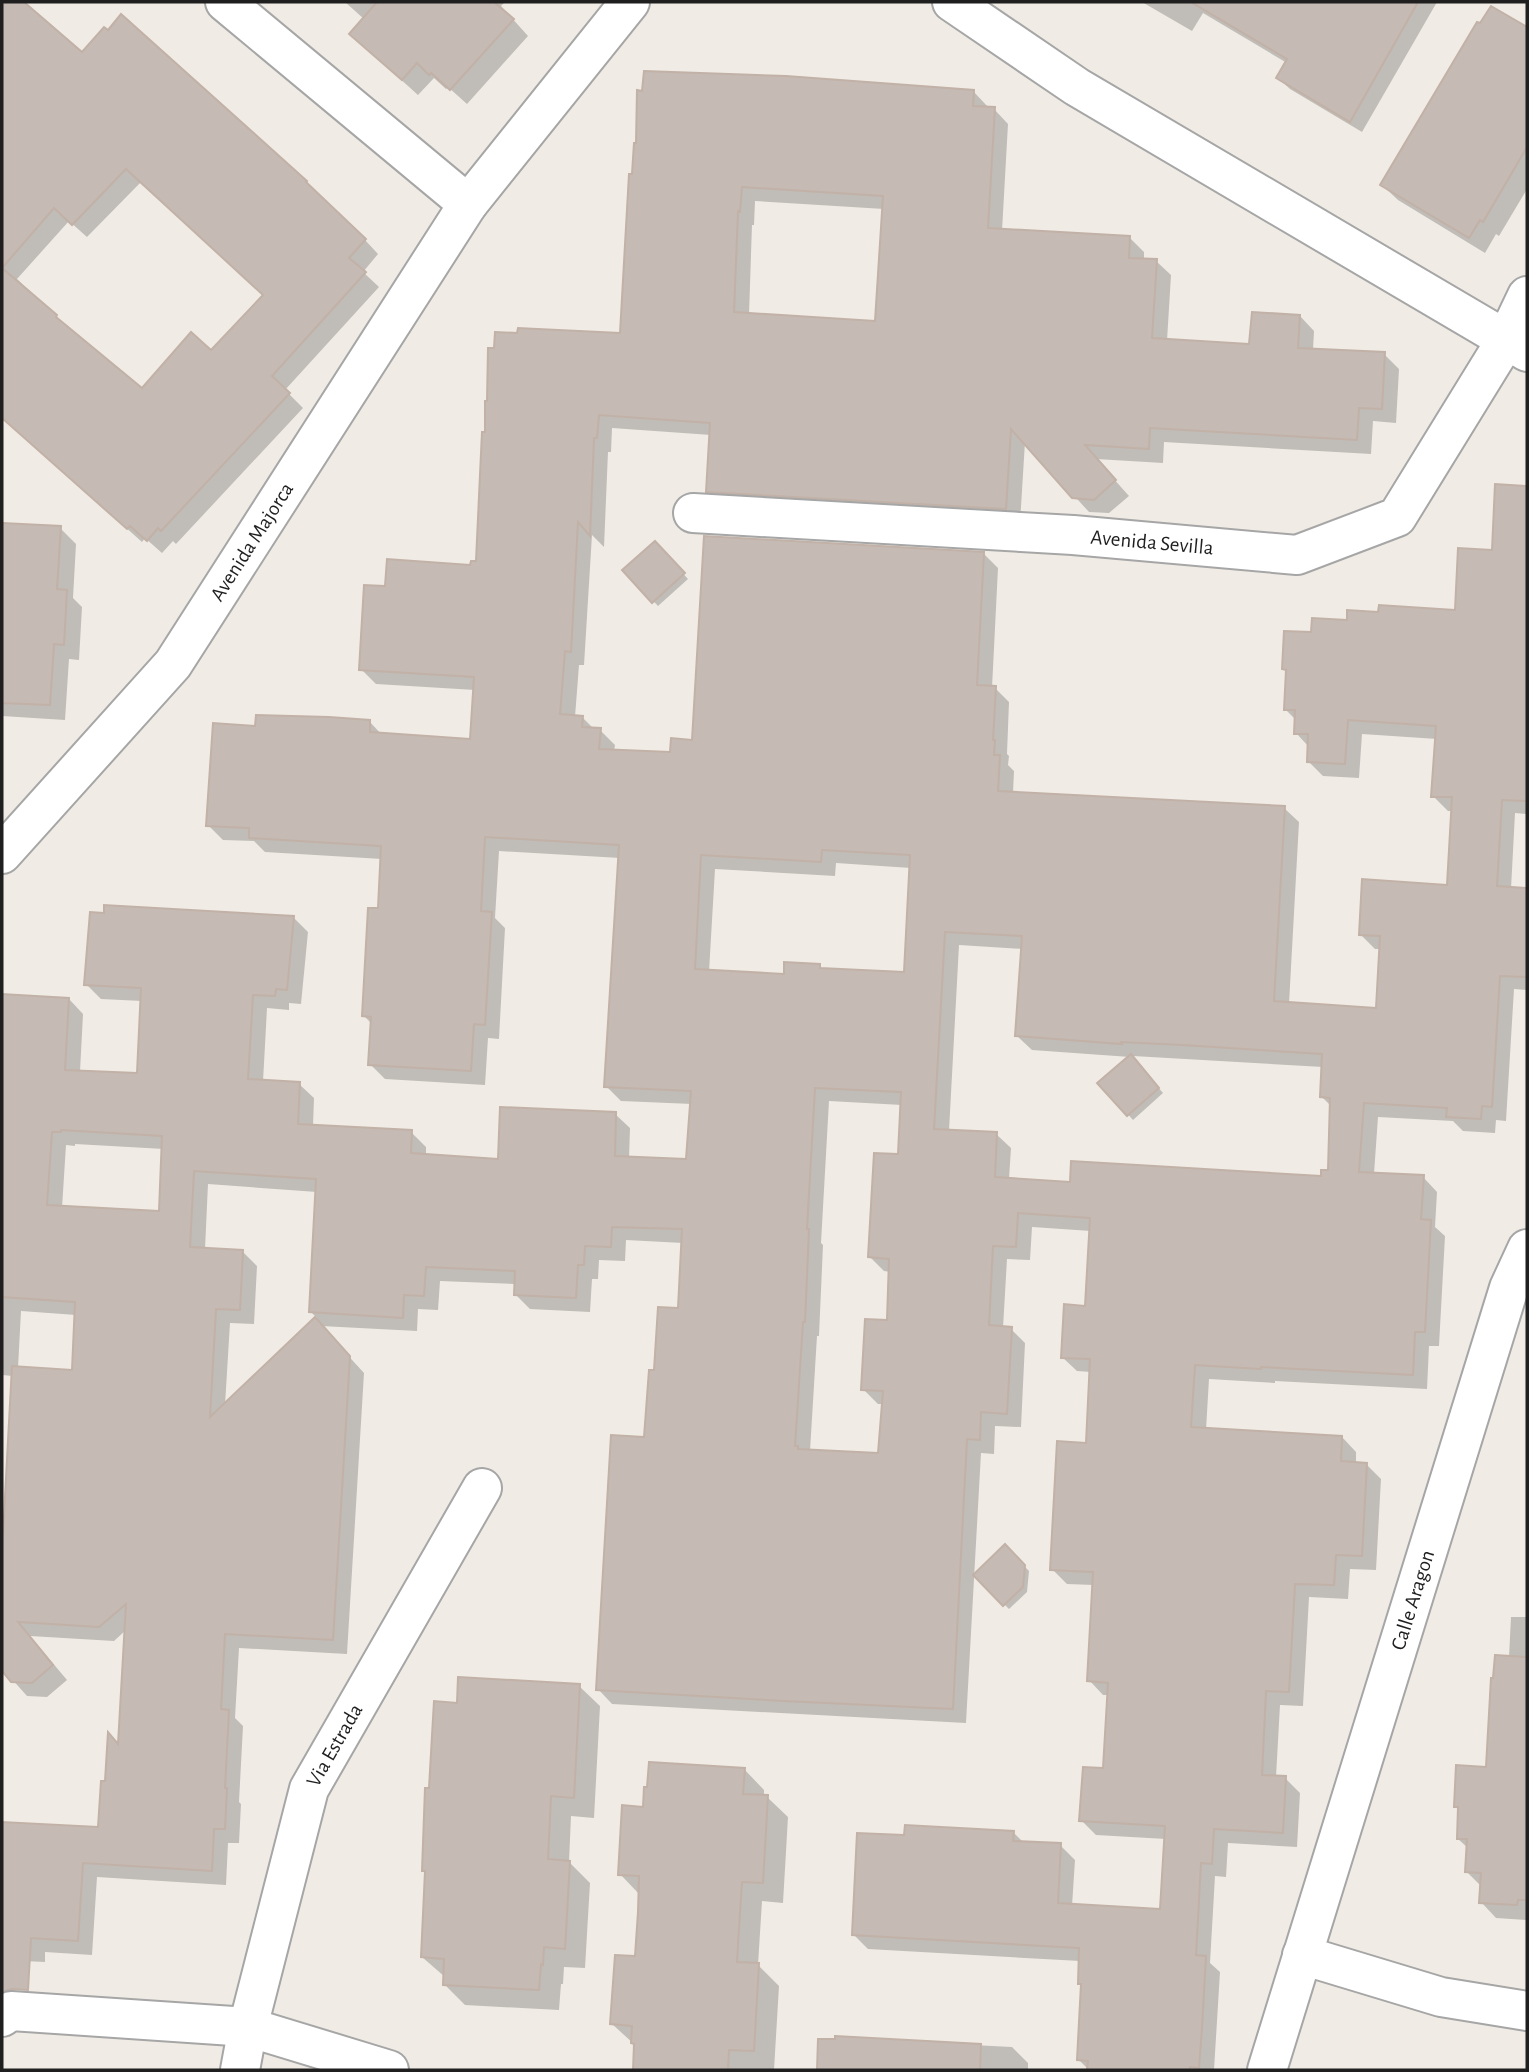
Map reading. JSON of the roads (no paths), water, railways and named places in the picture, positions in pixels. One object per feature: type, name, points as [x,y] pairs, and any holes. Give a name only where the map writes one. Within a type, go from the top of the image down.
[{"type":"street","points":[[225,2],[468,204]]},
{"type":"street","name":"Avenida Majorca","points":[[2,854],[173,664],[468,204],[630,2]]},
{"type":"street","points":[[952,2],[1077,87],[1517,346]]},
{"type":"street","name":"Avenida Sevilla","points":[[693,513],[1073,535],[1297,555],[1398,517],[1517,346],[1527,296]]},
{"type":"street","name":"Calle Aragon","points":[[1267,2070],[1509,1288],[1527,1249]]},
{"type":"street","name":"Via Estrada","points":[[240,2070],[248,2028],[309,1789],[482,1488]]},
{"type":"street","points":[[1302,1955],[1441,1997],[1527,2011]]},
{"type":"street","points":[[2,2017],[11,2011],[248,2028],[389,2070]]}]
